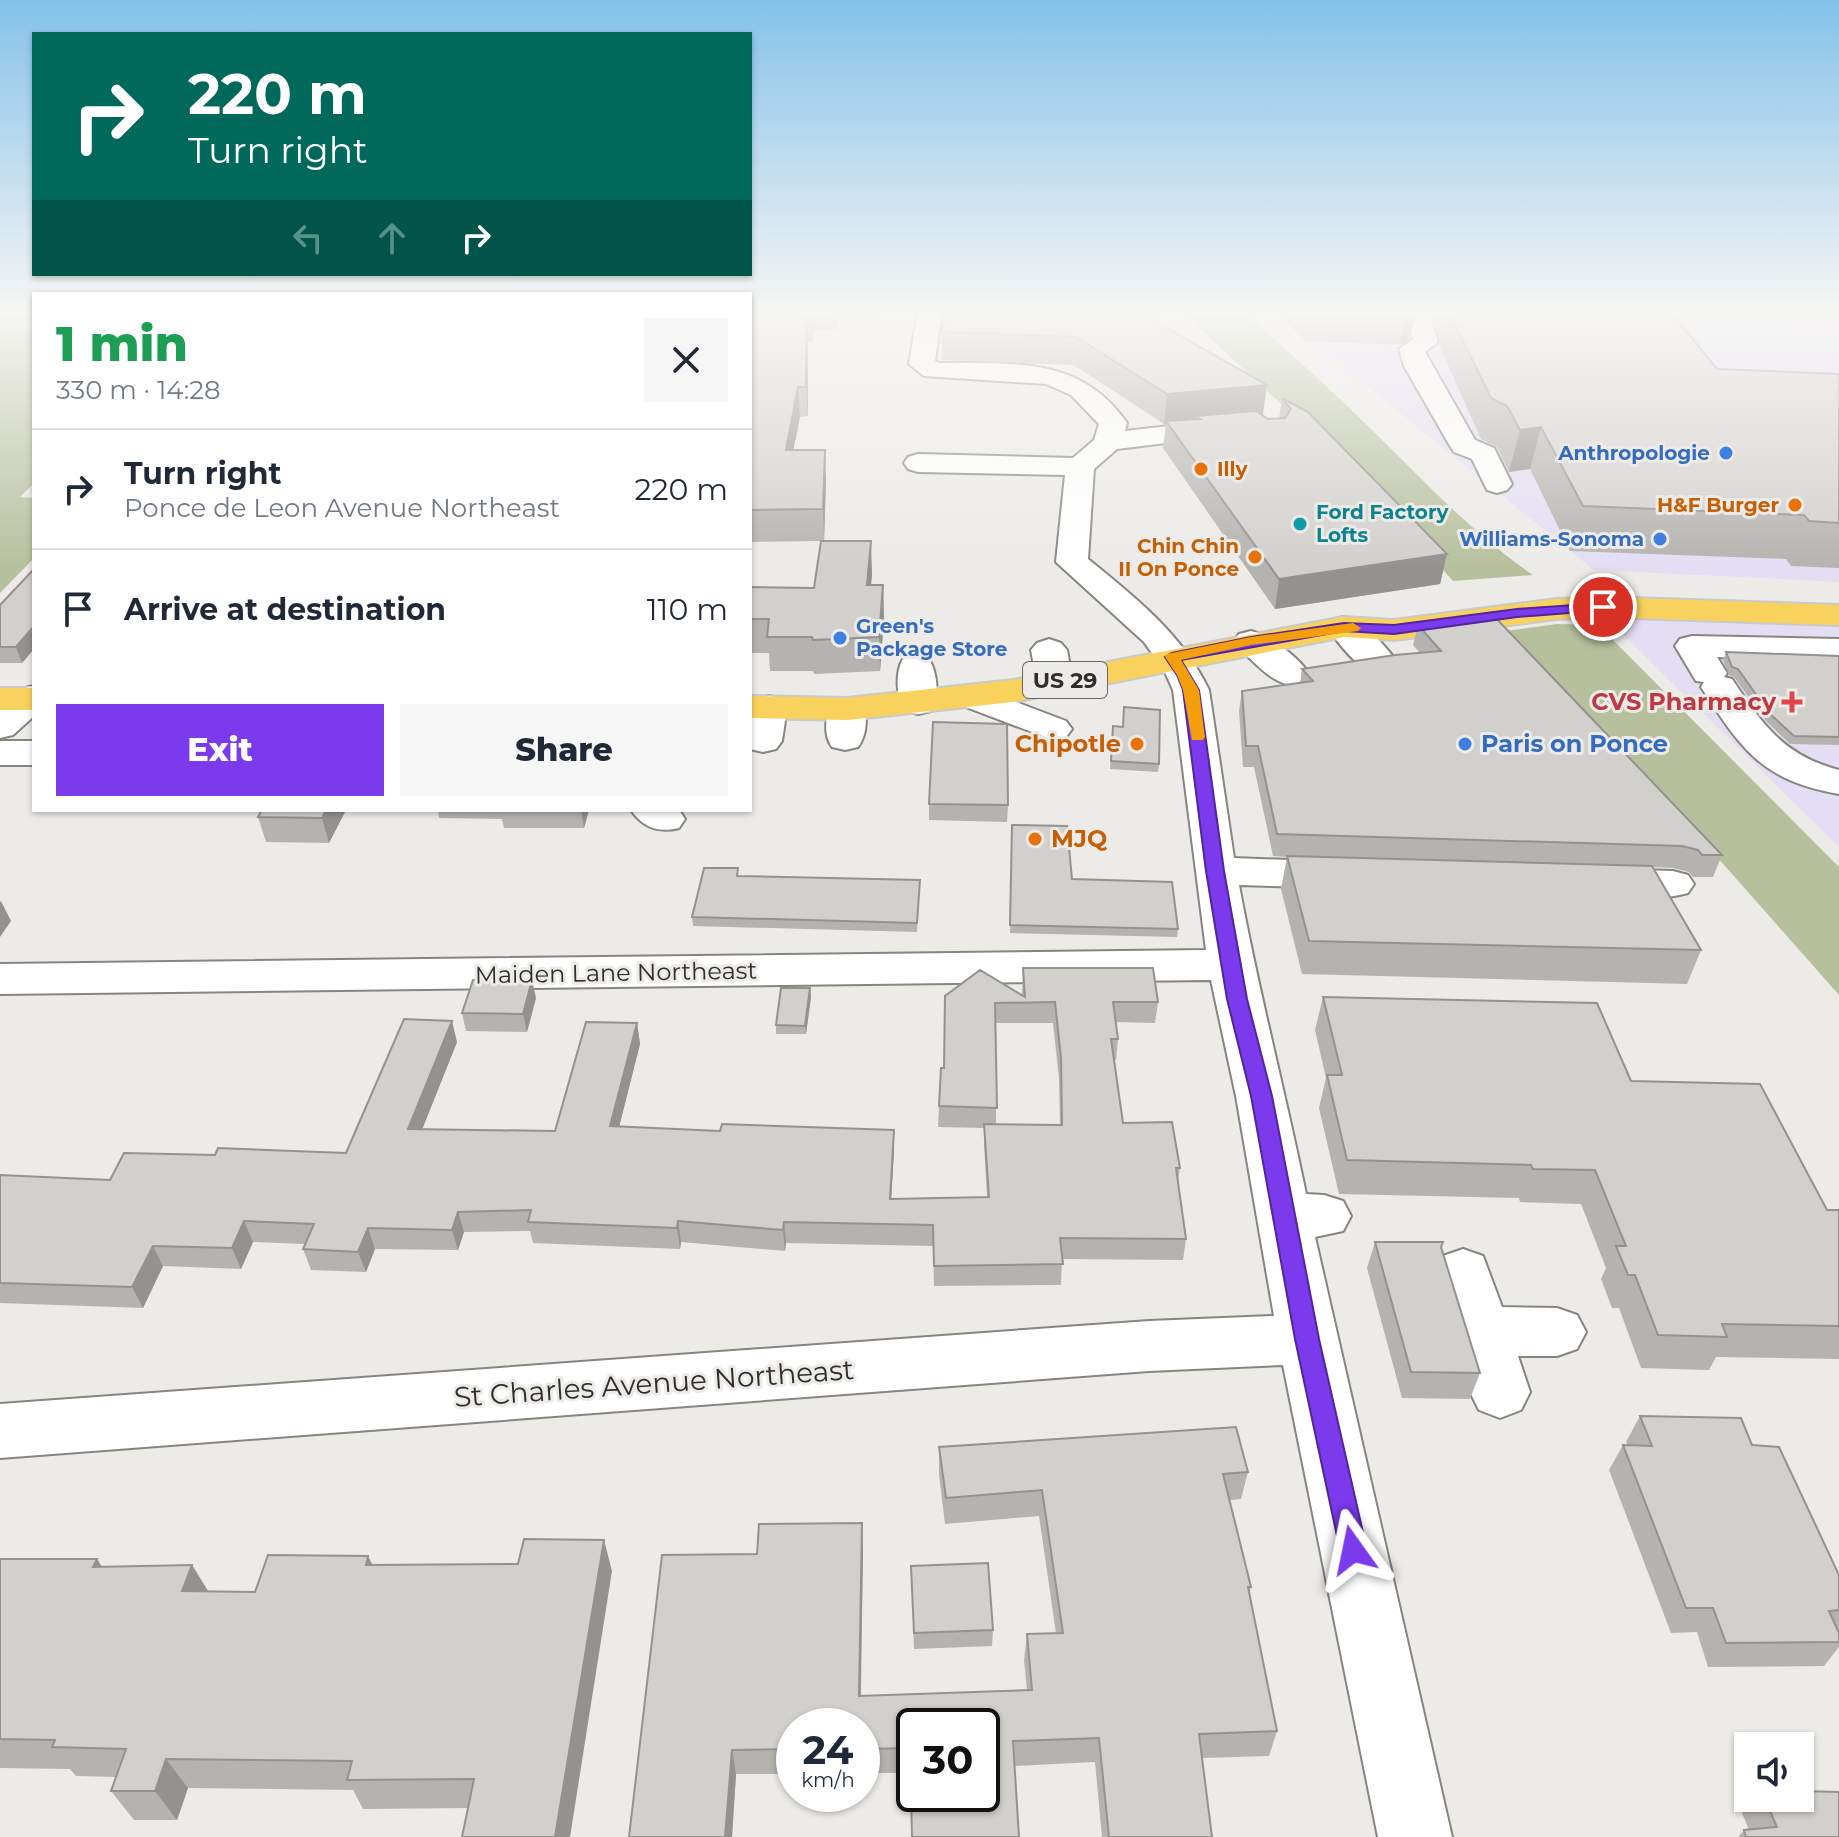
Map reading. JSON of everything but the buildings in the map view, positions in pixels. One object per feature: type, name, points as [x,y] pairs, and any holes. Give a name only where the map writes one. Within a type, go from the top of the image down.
[{"type":"highway","name":"US 29","points":[[1344,627],[1375,612],[1553,592],[1664,591],[1839,601]]},
{"type":"highway","name":"US 29","points":[[761,718],[846,724],[917,685],[971,696],[1052,666],[1172,657],[1344,627],[1394,630],[1517,613],[1603,607],[1839,615]]},
{"type":"street","points":[[1088,396],[1096,401],[1113,423],[1107,443]]},
{"type":"street","points":[[1434,396],[1464,446],[1484,454],[1497,484]]},
{"type":"street","points":[[918,463],[1080,467],[1107,443],[1139,436],[1246,426]]},
{"type":"street","points":[[1080,467],[1072,562],[1152,630],[1185,674],[1191,690],[1215,871],[1279,1096],[1304,1216],[1307,1339],[1415,1837]]},
{"type":"street","points":[[1798,615],[1839,628]]},
{"type":"street","points":[[1344,627],[1379,662]]},
{"type":"street","points":[[1251,641],[1293,676]]},
{"type":"street","points":[[1838,782],[1784,765],[1760,747],[1692,646],[1839,650]]},
{"type":"street","points":[[971,696],[1053,729]]},
{"type":"street","points":[[0,727],[25,699]]},
{"type":"street","points":[[0,753],[32,753]]},
{"type":"street","points":[[1215,871],[1389,876]]},
{"type":"street","points":[[1563,881],[1673,884]]},
{"type":"street","name":"Maiden Lane Northeast","points":[[0,979],[1247,987]]},
{"type":"street","points":[[1463,1272],[1500,1392]]},
{"type":"street","points":[[1482,1331],[1557,1332]]},
{"type":"street","name":"St Charles Avenue Northeast","points":[[0,1431],[1149,1346],[1307,1339]]},
{"type":"shaded area","points":[[1379,396],[1839,396],[1839,582],[1594,570]]},
{"type":"shaded area","points":[[1603,615],[1839,625],[1839,847]]},
{"type":"green space","points":[[0,396],[32,396],[32,485],[20,497],[32,498],[32,560],[0,593]]},
{"type":"green space","points":[[1272,396],[1336,396],[1469,525],[1533,575],[1453,581],[1363,480]]},
{"type":"green space","points":[[1557,624],[1598,625],[1839,867],[1839,995],[1702,840],[1505,631]]},
{"type":"slow traffic","points":[[1198,737],[1191,690],[1185,674],[1172,657],[1251,641],[1353,628]]},
{"type":"place","name":"Anthropologie","points":[[1726,453]]},
{"type":"place","name":"Illy","points":[[1201,469]]},
{"type":"place","name":"H&F Burger","points":[[1795,505]]},
{"type":"place","name":"Ford Factory Lofts","points":[[1300,524]]},
{"type":"place","name":"Williams-Sonoma","points":[[1660,539]]},
{"type":"place","name":"Chin Chin II On Ponce","points":[[1255,557]]},
{"type":"place","name":"Green's Package Store","points":[[840,638]]},
{"type":"place","name":"CVS Pharmacy","points":[[1792,702]]},
{"type":"place","name":"Chipotle","points":[[1137,744]]},
{"type":"place","name":"Paris on Ponce","points":[[1465,744]]},
{"type":"place","name":"MJQ","points":[[1035,839]]},
{"type":"route","points":[[1353,1550],[1307,1339],[1261,1096],[1237,999],[1215,871],[1191,690],[1185,674],[1172,657],[1344,627],[1394,630],[1517,613],[1603,607]]}]
